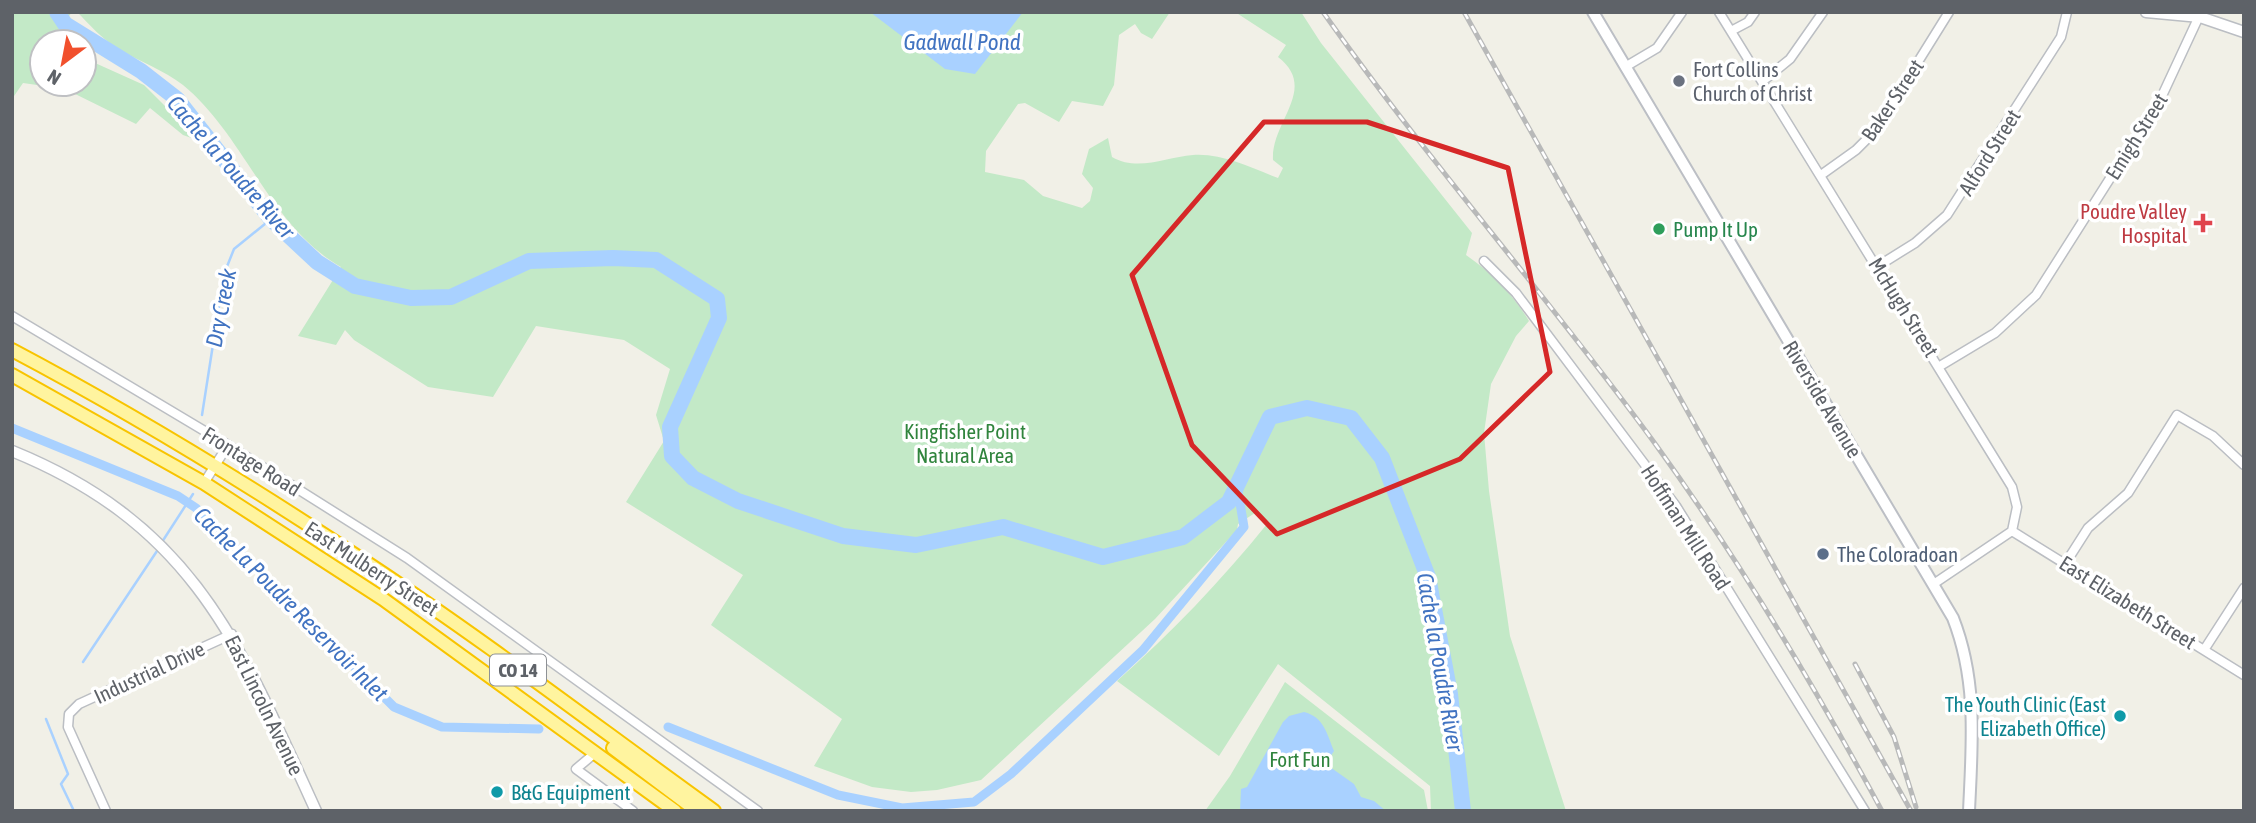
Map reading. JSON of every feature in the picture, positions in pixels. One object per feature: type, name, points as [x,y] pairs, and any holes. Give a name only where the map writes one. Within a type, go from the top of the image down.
[{"type":"highway","name":"East Mulberry Street","points":[[12,350],[85,389],[215,466],[370,565],[714,811]]},
{"type":"highway","name":"East Mulberry Street","points":[[12,374],[204,483],[383,599],[674,811]]},
{"type":"highway","points":[[504,660],[581,725],[697,811]]},
{"type":"main road","name":"Riverside Avenue","points":[[1593,12],[1808,377],[1935,583],[1958,631],[1971,687],[1973,728],[1969,811]]},
{"type":"street","points":[[1625,66],[1657,48],[1682,12]]},
{"type":"street","name":"McHugh Street","points":[[1719,12],[2008,477],[2017,506],[2012,531]]},
{"type":"street","points":[[1731,31],[1748,22],[1755,12]]},
{"type":"street","points":[[1763,81],[1790,59],[1823,12]]},
{"type":"street","name":"Baker Street","points":[[1821,175],[1856,150],[1875,131],[1949,12]]},
{"type":"street","name":"Alford Street","points":[[1878,266],[1932,230],[1959,200],[2061,37],[2067,12]]},
{"type":"street","points":[[2146,12],[2201,15],[2244,32]]},
{"type":"street","name":"Emigh Street","points":[[1940,366],[1995,334],[2036,295],[2161,98],[2201,15]]},
{"type":"street","name":"Hoffman Mill Road","points":[[1484,261],[1516,293],[1676,506],[1865,811]]},
{"type":"street","name":"Frontage Road","points":[[12,316],[228,445],[407,558],[758,811]]},
{"type":"street","points":[[2065,564],[2088,528],[2128,493],[2177,415],[2213,436],[2244,465]]},
{"type":"street","points":[[204,483],[228,445]]},
{"type":"street","name":"East Lincoln Avenue","points":[[12,451],[45,464],[93,491],[161,546],[203,592],[232,634],[316,811]]},
{"type":"street","points":[[1935,583],[2012,531]]},
{"type":"street","name":"East Elizabeth Street","points":[[2012,531],[2244,675]]},
{"type":"street","points":[[2204,650],[2244,588]]},
{"type":"street","name":"Industrial Drive","points":[[106,811],[68,727],[69,714],[79,704],[232,634]]},
{"type":"street","points":[[595,753],[576,769],[633,811]]},
{"type":"highlighted area","points":[[1264,122],[1367,122],[1508,168],[1550,372],[1460,459],[1277,534],[1192,445],[1132,275]]},
{"type":"green space","points":[[12,12],[72,12],[60,28],[28,28],[28,84],[23,83],[12,99]]},
{"type":"green space","name":"Kingfisher Point Natural Area","points":[[77,12],[1170,12],[1152,39],[1141,33],[1135,24],[1119,35],[1114,85],[1103,106],[1072,101],[1059,122],[1025,103],[1018,104],[986,151],[985,172],[1024,180],[1043,196],[1082,208],[1090,201],[1093,188],[1082,174],[1089,149],[1108,138],[1112,157],[1122,161],[1142,163],[1193,155],[1215,156],[1278,178],[1283,168],[1273,160],[1274,146],[1294,93],[1294,81],[1289,69],[1278,57],[1286,45],[1235,12],[1301,12],[1321,43],[1472,233],[1466,255],[1501,285],[1529,321],[1516,336],[1491,384],[1484,433],[1489,491],[1510,636],[1566,811],[1431,811],[1430,786],[1278,664],[1219,756],[1117,681],[1195,606],[1250,545],[1267,524],[1258,511],[1238,524],[1237,530],[1155,619],[981,780],[937,790],[911,792],[872,787],[814,766],[842,719],[711,625],[743,575],[626,502],[664,441],[656,415],[670,369],[624,340],[536,326],[493,397],[428,387],[354,340],[345,330],[336,345],[298,336],[341,267],[316,250],[295,229],[205,106],[176,80],[125,53],[98,33],[98,28],[93,28]]},
{"type":"green space","points":[[98,64],[144,85],[200,141],[183,135],[150,108],[136,124],[83,98],[98,98]]},
{"type":"green space","name":"Fort Fun","points":[[1285,682],[1424,790],[1428,811],[1205,811],[1230,776]]},
{"type":"water","name":"Gadwall Pond","points":[[870,12],[1023,12],[975,74],[945,69]]},
{"type":"water","points":[[1304,712],[1316,718],[1327,733],[1334,751],[1328,760],[1330,767],[1354,784],[1361,797],[1374,801],[1386,811],[1240,811],[1241,789],[1247,787],[1283,722],[1289,716]]},
{"type":"waterway","name":"Cache la Poudre River","points":[[57,12],[65,24],[141,71],[177,99],[271,219],[317,262],[355,286],[411,298],[451,297],[529,261],[613,258],[656,260],[717,299],[719,318],[670,427],[672,456],[693,478],[738,501],[843,536],[916,545],[1003,527],[1103,557],[1183,537],[1229,502],[1270,417],[1307,408],[1351,418],[1382,458],[1428,577],[1450,694],[1463,811]]},
{"type":"waterway","name":"Dry Creek","points":[[202,415],[224,274],[234,249],[271,219]]},
{"type":"waterway","name":"Cache La Poudre Reservoir Inlet","points":[[12,428],[178,496],[196,508],[394,707],[442,727],[539,729]]},
{"type":"waterway","name":"Cache La Poudre Reservoir Inlet","points":[[668,727],[838,795],[902,808],[974,802],[1011,774],[1143,650],[1244,527],[1237,485]]},
{"type":"waterway","name":"Dry Creek","points":[[162,542],[193,494]]},
{"type":"waterway","name":"Dry Creek","points":[[83,662],[159,548]]},
{"type":"waterway","name":"Dry Creek","points":[[46,719],[68,774],[61,784],[74,811]]},
{"type":"railway","points":[[1323,12],[1404,122],[1574,336],[1687,489],[1775,624],[1882,811]]},
{"type":"railway","points":[[1464,12],[1911,811]]},
{"type":"railway","points":[[1855,664],[1894,737],[1916,807]]},
{"type":"place","name":"Fort Collins Church of Christ","points":[[1679,81]]},
{"type":"place","name":"Poudre Valley Hospital","points":[[2203,223]]},
{"type":"place","name":"Pump It Up","points":[[1659,229]]},
{"type":"place","name":"The Coloradoan","points":[[1823,554]]},
{"type":"place","name":"The Youth Clinic (East Elizabeth Office)","points":[[2120,716]]},
{"type":"place","name":"B&G Equipment","points":[[497,792]]}]
